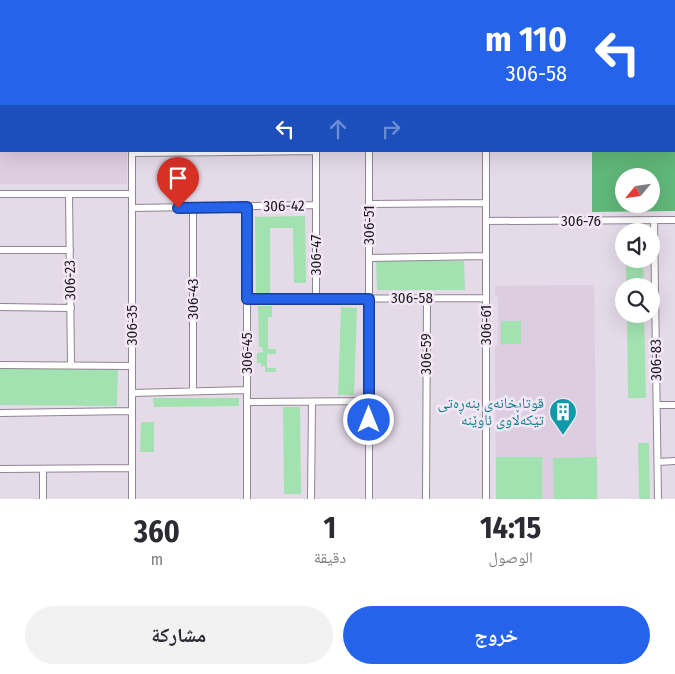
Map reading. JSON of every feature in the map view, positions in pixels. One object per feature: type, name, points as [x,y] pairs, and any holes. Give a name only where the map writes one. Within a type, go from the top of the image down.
[{"type":"street","points":[[132,152],[248,152]]},
{"type":"street","name":"306-35","points":[[132,152],[132,499]]},
{"type":"street","name":"306-47","points":[[316,152],[316,299]]},
{"type":"street","name":"306-51","points":[[369,152],[369,499]]},
{"type":"street","name":"306-61","points":[[486,152],[486,499]]},
{"type":"street","points":[[0,194],[132,194]]},
{"type":"street","name":"306-23","points":[[69,194],[71,365]]},
{"type":"street","points":[[369,204],[486,204]]},
{"type":"street","name":"306-42","points":[[132,208],[316,205]]},
{"type":"street","name":"306-45","points":[[247,207],[247,499]]},
{"type":"street","name":"306-43","points":[[192,391],[193,208]]},
{"type":"street","name":"306-83","points":[[654,220],[658,499]]},
{"type":"street","name":"306-76","points":[[486,221],[675,220]]},
{"type":"street","points":[[0,250],[70,250]]},
{"type":"street","points":[[369,258],[486,256]]},
{"type":"street","name":"306-59","points":[[426,499],[427,298]]},
{"type":"street","name":"306-58","points":[[247,299],[486,298]]},
{"type":"street","points":[[0,307],[71,308]]},
{"type":"street","points":[[0,365],[132,366]]},
{"type":"street","points":[[132,393],[247,390]]},
{"type":"street","points":[[247,402],[369,401]]},
{"type":"street","points":[[312,402],[312,499]]},
{"type":"street","points":[[657,405],[675,405]]},
{"type":"street","points":[[0,413],[132,411]]},
{"type":"street","points":[[658,462],[675,461]]},
{"type":"street","points":[[0,469],[132,468]]},
{"type":"street","points":[[43,469],[43,499]]},
{"type":"shaded area","points":[[0,152],[127,152],[127,184],[0,184]]},
{"type":"shaded area","points":[[594,285],[597,499],[496,499],[495,346],[498,345],[498,298],[495,294],[495,286]]},
{"type":"green space","points":[[592,152],[675,152],[675,211],[660,211],[660,168],[615,168],[615,212],[592,212]]},
{"type":"green space","points":[[305,216],[306,283],[294,283],[293,228],[270,228],[270,294],[256,294],[255,217]]},
{"type":"green space","points":[[376,260],[464,261],[465,290],[377,290]]},
{"type":"green space","points":[[626,268],[643,268],[644,278],[626,278]]},
{"type":"green space","points":[[258,306],[272,306],[272,317],[268,317],[268,349],[276,349],[276,354],[267,354],[267,368],[276,368],[276,372],[265,372],[265,366],[257,363],[257,353],[263,352],[262,347],[259,347]]},
{"type":"green space","points":[[341,307],[357,308],[354,395],[338,395]]},
{"type":"green space","points":[[501,321],[521,321],[521,344],[501,344]]},
{"type":"green space","points":[[627,323],[644,323],[646,398],[628,398]]},
{"type":"green space","points":[[0,369],[118,369],[117,406],[0,405]]},
{"type":"green space","points":[[153,398],[239,398],[239,406],[154,407]]},
{"type":"green space","points":[[283,407],[300,407],[301,494],[284,494]]},
{"type":"green space","points":[[141,422],[154,422],[154,452],[140,452]]},
{"type":"green space","points":[[638,443],[649,443],[650,499],[639,499]]},
{"type":"green space","points":[[496,457],[542,457],[542,499],[496,499]]},
{"type":"green space","points":[[597,457],[597,499],[554,499],[553,458]]},
{"type":"place","name":"قوتابخانەی بنەڕەتی تێکەڵاوی ئاوێنە","points":[[563,436]]},
{"type":"route","points":[[178,208],[247,207],[247,299],[369,299],[369,420]]}]
